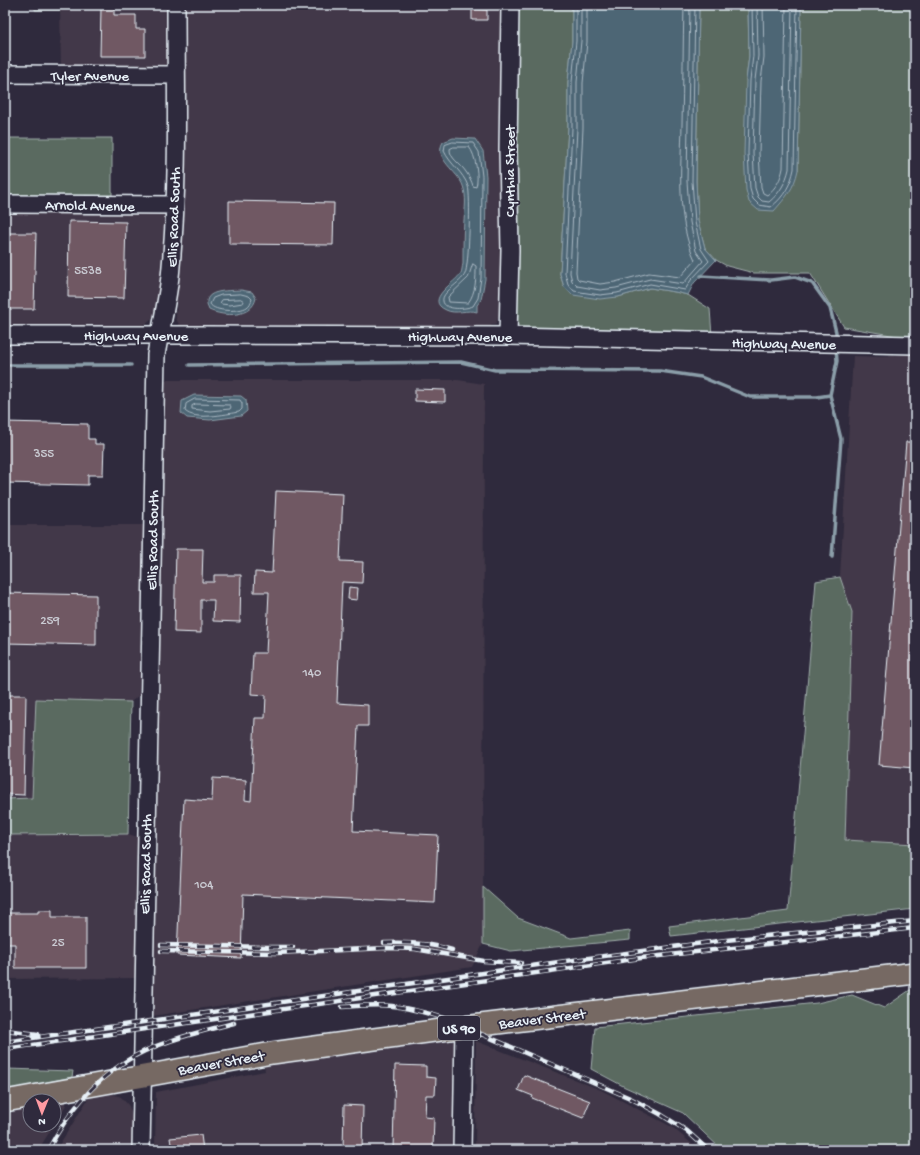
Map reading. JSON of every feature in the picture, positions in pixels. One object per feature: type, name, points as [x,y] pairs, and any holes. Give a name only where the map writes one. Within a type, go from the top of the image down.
[{"type":"main road","name":"Beaver Street","points":[[5,1101],[272,1054],[464,1027],[915,972]]},
{"type":"street","name":"Ellis Road South","points":[[141,1150],[156,355],[165,314],[169,286],[175,205],[176,5]]},
{"type":"street","name":"Cynthia Street","points":[[508,336],[510,250],[508,151],[510,5]]},
{"type":"street","name":"Tyler Avenue","points":[[5,74],[176,75]]},
{"type":"street","name":"Arnold Avenue","points":[[5,204],[175,205]]},
{"type":"street","name":"Highway Avenue","points":[[5,335],[508,336],[805,344],[915,345]]},
{"type":"street","points":[[462,1150],[464,1027]]},
{"type":"shaded area","points":[[60,5],[170,5],[170,60],[165,66],[153,71],[61,71]]},
{"type":"shaded area","points":[[182,5],[504,5],[501,311],[496,323],[481,331],[190,330],[180,326],[176,319],[181,205]],"holes":[[[453,138],[470,138],[483,151],[486,176],[485,279],[481,300],[477,305],[477,308],[473,311],[466,312],[444,289],[461,273],[463,264],[466,202],[464,187],[459,177],[446,163],[440,152],[443,142]]]},
{"type":"shaded area","points":[[162,211],[168,217],[166,264],[156,316],[146,324],[134,327],[5,329],[5,212]]},
{"type":"shaded area","points":[[915,353],[915,844],[845,840],[852,612],[840,577],[853,356],[883,357]]},
{"type":"shaded area","points":[[163,380],[458,380],[484,384],[483,944],[472,967],[152,1016]]},
{"type":"shaded area","points":[[5,525],[146,525],[139,695],[131,702],[36,699],[32,798],[6,799],[8,835],[128,834],[138,837],[139,899],[137,978],[5,979]]},
{"type":"shaded area","points":[[449,1036],[458,1044],[456,1150],[155,1150],[156,1092],[265,1071],[264,1062]]},
{"type":"shaded area","points":[[476,1041],[601,1090],[672,1127],[699,1150],[475,1150]]},
{"type":"shaded area","points":[[112,1094],[121,1097],[129,1106],[134,1121],[133,1150],[56,1150],[90,1096]]},
{"type":"shaded area","points":[[64,1098],[66,1105],[62,1112],[62,1099]]},
{"type":"shaded area","points":[[22,1104],[22,1133],[49,1133],[38,1150],[5,1150],[5,1107]]},
{"type":"green space","points":[[35,5],[60,5],[60,10],[35,10]]},
{"type":"green space","points":[[516,5],[572,5],[572,41],[568,82],[568,127],[560,274],[564,287],[618,297],[650,288],[688,295],[710,309],[712,336],[525,332],[516,325]]},
{"type":"green space","points":[[699,5],[748,5],[749,56],[746,80],[798,170],[801,5],[915,5],[915,336],[903,337],[844,327],[810,273],[754,273],[727,266],[716,260],[705,248],[698,221],[696,181]]},
{"type":"green space","points":[[5,138],[112,138],[112,200],[5,199]]},
{"type":"green space","points":[[840,577],[852,612],[845,840],[915,844],[915,909],[671,936],[669,926],[788,911],[816,581]]},
{"type":"green space","points":[[36,699],[131,702],[128,834],[8,835],[6,799],[32,798]]},
{"type":"green space","points":[[483,887],[518,918],[571,938],[630,931],[630,940],[511,951],[483,944]]},
{"type":"green space","points":[[910,990],[915,990],[915,1150],[722,1150],[683,1113],[625,1087],[591,1069],[595,1027],[817,1003],[852,995],[884,1008]]},
{"type":"green space","points":[[5,1069],[73,1071],[72,1077],[5,1091]]},
{"type":"water","points":[[572,5],[699,5],[696,181],[698,221],[705,248],[716,260],[694,283],[688,295],[650,288],[618,297],[600,299],[573,295],[564,287],[560,274],[568,127],[568,82],[572,41]]},
{"type":"water","points":[[748,5],[801,5],[798,170],[792,188],[774,211],[758,210],[749,202],[746,190],[744,153],[746,80],[749,56]]},
{"type":"water","points":[[453,138],[475,139],[483,151],[486,176],[485,279],[481,300],[477,305],[477,312],[457,312],[446,310],[440,306],[438,301],[439,296],[443,291],[461,273],[463,264],[465,194],[460,180],[447,165],[441,154],[443,142]]},
{"type":"water","points":[[241,290],[252,292],[256,298],[253,305],[249,309],[237,314],[229,315],[209,310],[207,303],[208,298],[211,295],[222,291]]},
{"type":"water","points":[[194,395],[241,396],[246,400],[247,411],[241,416],[210,420],[187,418],[181,413],[182,401]]},
{"type":"building","points":[[101,8],[114,8],[114,15],[136,15],[136,29],[145,29],[145,56],[100,56]]},
{"type":"building","points":[[472,9],[487,10],[487,20],[472,20]]},
{"type":"building","points":[[229,201],[334,203],[333,245],[229,244]]},
{"type":"building","points":[[69,221],[126,222],[124,298],[68,297]]},
{"type":"building","points":[[5,233],[36,233],[34,309],[5,309]]},
{"type":"building","points":[[415,389],[445,390],[445,402],[415,401]]},
{"type":"building","points":[[5,422],[88,424],[88,439],[95,439],[95,444],[104,444],[103,475],[88,475],[88,485],[5,483]]},
{"type":"building","points":[[906,442],[915,442],[915,768],[879,765]]},
{"type":"building","points":[[276,491],[343,494],[340,561],[363,562],[362,583],[342,582],[337,703],[368,705],[368,726],[358,726],[353,831],[438,835],[435,903],[243,894],[241,958],[177,955],[184,799],[212,801],[213,778],[246,780],[245,800],[251,801],[255,718],[265,718],[266,695],[251,694],[253,653],[266,653],[269,592],[254,592],[255,572],[272,573]]},
{"type":"building","points":[[176,549],[203,549],[202,582],[214,582],[214,575],[241,575],[240,622],[213,621],[214,600],[201,600],[201,633],[174,632]]},
{"type":"building","points":[[349,587],[358,588],[357,600],[348,599]]},
{"type":"building","points":[[5,593],[96,595],[96,645],[5,643]]},
{"type":"building","points":[[5,695],[26,695],[24,795],[5,794]]},
{"type":"building","points":[[38,910],[52,910],[52,917],[86,917],[86,968],[15,968],[15,944],[5,944],[5,913],[38,913]]},
{"type":"building","points":[[395,1065],[426,1066],[426,1077],[436,1078],[435,1095],[426,1095],[425,1117],[434,1118],[433,1148],[425,1148],[425,1150],[393,1150]]},
{"type":"building","points":[[524,1075],[590,1101],[583,1118],[532,1098],[533,1096],[518,1090]]},
{"type":"building","points":[[344,1105],[363,1106],[362,1150],[343,1150]]},
{"type":"building","points":[[201,1135],[203,1150],[172,1150],[170,1138]]},
{"type":"waterway","points":[[701,276],[771,280],[795,277],[812,283],[830,308],[836,332],[836,339]]},
{"type":"waterway","points":[[189,365],[461,362],[495,370],[660,371],[701,377],[750,397],[817,397],[830,395],[837,361],[836,347]]},
{"type":"waterway","points":[[5,365],[131,365]]},
{"type":"waterway","points":[[830,395],[841,439],[832,557]]},
{"type":"railway","points":[[5,1042],[566,961],[726,940],[915,921]]},
{"type":"railway","points":[[5,1049],[641,958],[915,928]]},
{"type":"railway","points":[[384,943],[418,944],[452,950]]},
{"type":"railway","points":[[161,945],[293,947]]},
{"type":"railway","points":[[161,951],[276,953],[387,948],[415,949],[484,961],[521,963]]},
{"type":"railway","points":[[342,1007],[373,1005],[392,1006],[412,1009],[444,1018],[630,1098],[687,1131],[708,1150]]},
{"type":"railway","points":[[48,1150],[55,1137],[80,1102],[100,1081],[123,1063],[162,1044],[191,1034],[234,1023]]},
{"type":"railway","points":[[5,1030],[38,1034]]}]
